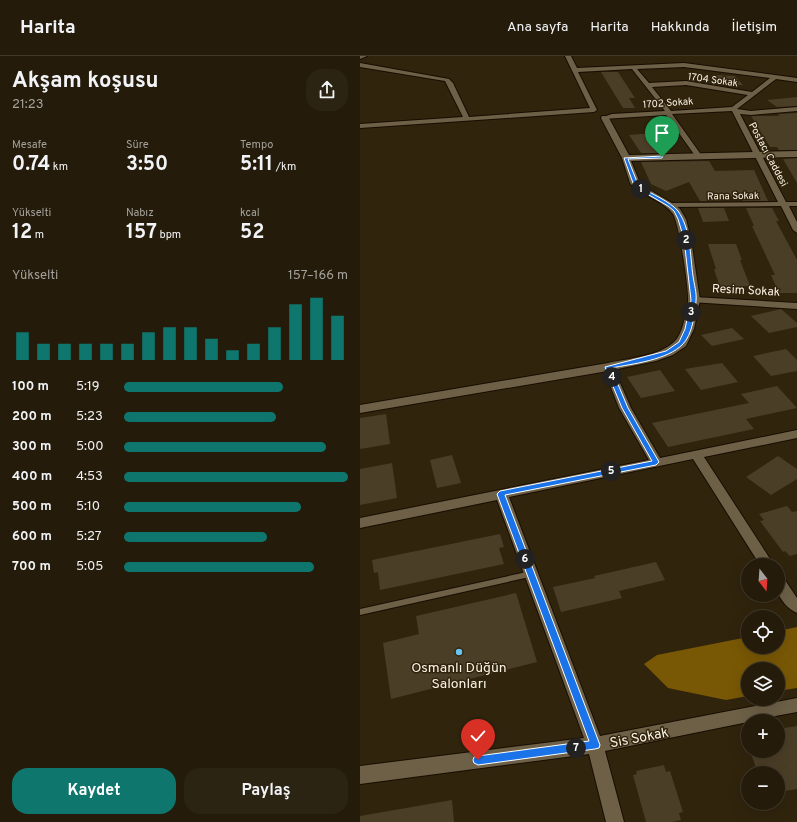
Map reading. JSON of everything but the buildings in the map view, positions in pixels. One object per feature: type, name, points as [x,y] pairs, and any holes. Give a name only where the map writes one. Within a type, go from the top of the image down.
[{"type":"street","points":[[360,58],[364,56]]},
{"type":"street","points":[[360,126],[594,110],[568,56]]},
{"type":"street","points":[[360,65],[447,80],[450,83],[467,118]]},
{"type":"street","points":[[575,70],[700,66],[797,80]]},
{"type":"street","points":[[633,67],[668,111],[667,112],[698,156]]},
{"type":"street","points":[[734,110],[775,77]]},
{"type":"street","name":"1704 Sokak","points":[[647,85],[686,83],[752,94]]},
{"type":"street","name":"1702 Sokak","points":[[604,118],[612,116],[667,112],[734,110],[751,113],[797,109]]},
{"type":"street","name":"Postacı Caddesi","points":[[734,110],[797,230]]},
{"type":"street","points":[[360,409],[608,367],[651,358],[668,352],[681,343],[688,329],[694,300],[684,232],[678,215],[669,206],[638,187],[635,183],[626,158],[604,118]]},
{"type":"street","points":[[626,158],[797,154]]},
{"type":"street","name":"Rana Sokak","points":[[669,206],[797,204]]},
{"type":"street","name":"Resim Sokak","points":[[694,300],[797,306]]},
{"type":"street","points":[[608,367],[625,408],[656,462]]},
{"type":"street","points":[[360,523],[797,434]]},
{"type":"street","points":[[696,454],[763,558]]},
{"type":"street","points":[[500,494],[595,745],[615,822]]},
{"type":"street","points":[[785,592],[797,607]]},
{"type":"street","name":"Sis Sokak","points":[[360,775],[595,745],[797,705]]},
{"type":"lane","points":[[360,612],[531,574]]},
{"type":"shaded area","points":[[797,627],[797,688],[785,690],[785,662],[741,662],[741,697],[726,700],[668,688],[644,664],[657,655],[741,638],[741,654],[785,654],[785,630]]},
{"type":"place","name":"Osmanlı Düğün Salonları","points":[[459,652]]},
{"type":"route","points":[[478,760],[595,745],[500,494],[656,462],[625,408],[608,367],[651,358],[668,352],[681,343],[688,329],[694,300],[686,239],[681,219],[676,211],[638,187],[635,183],[626,158],[662,157]]}]
